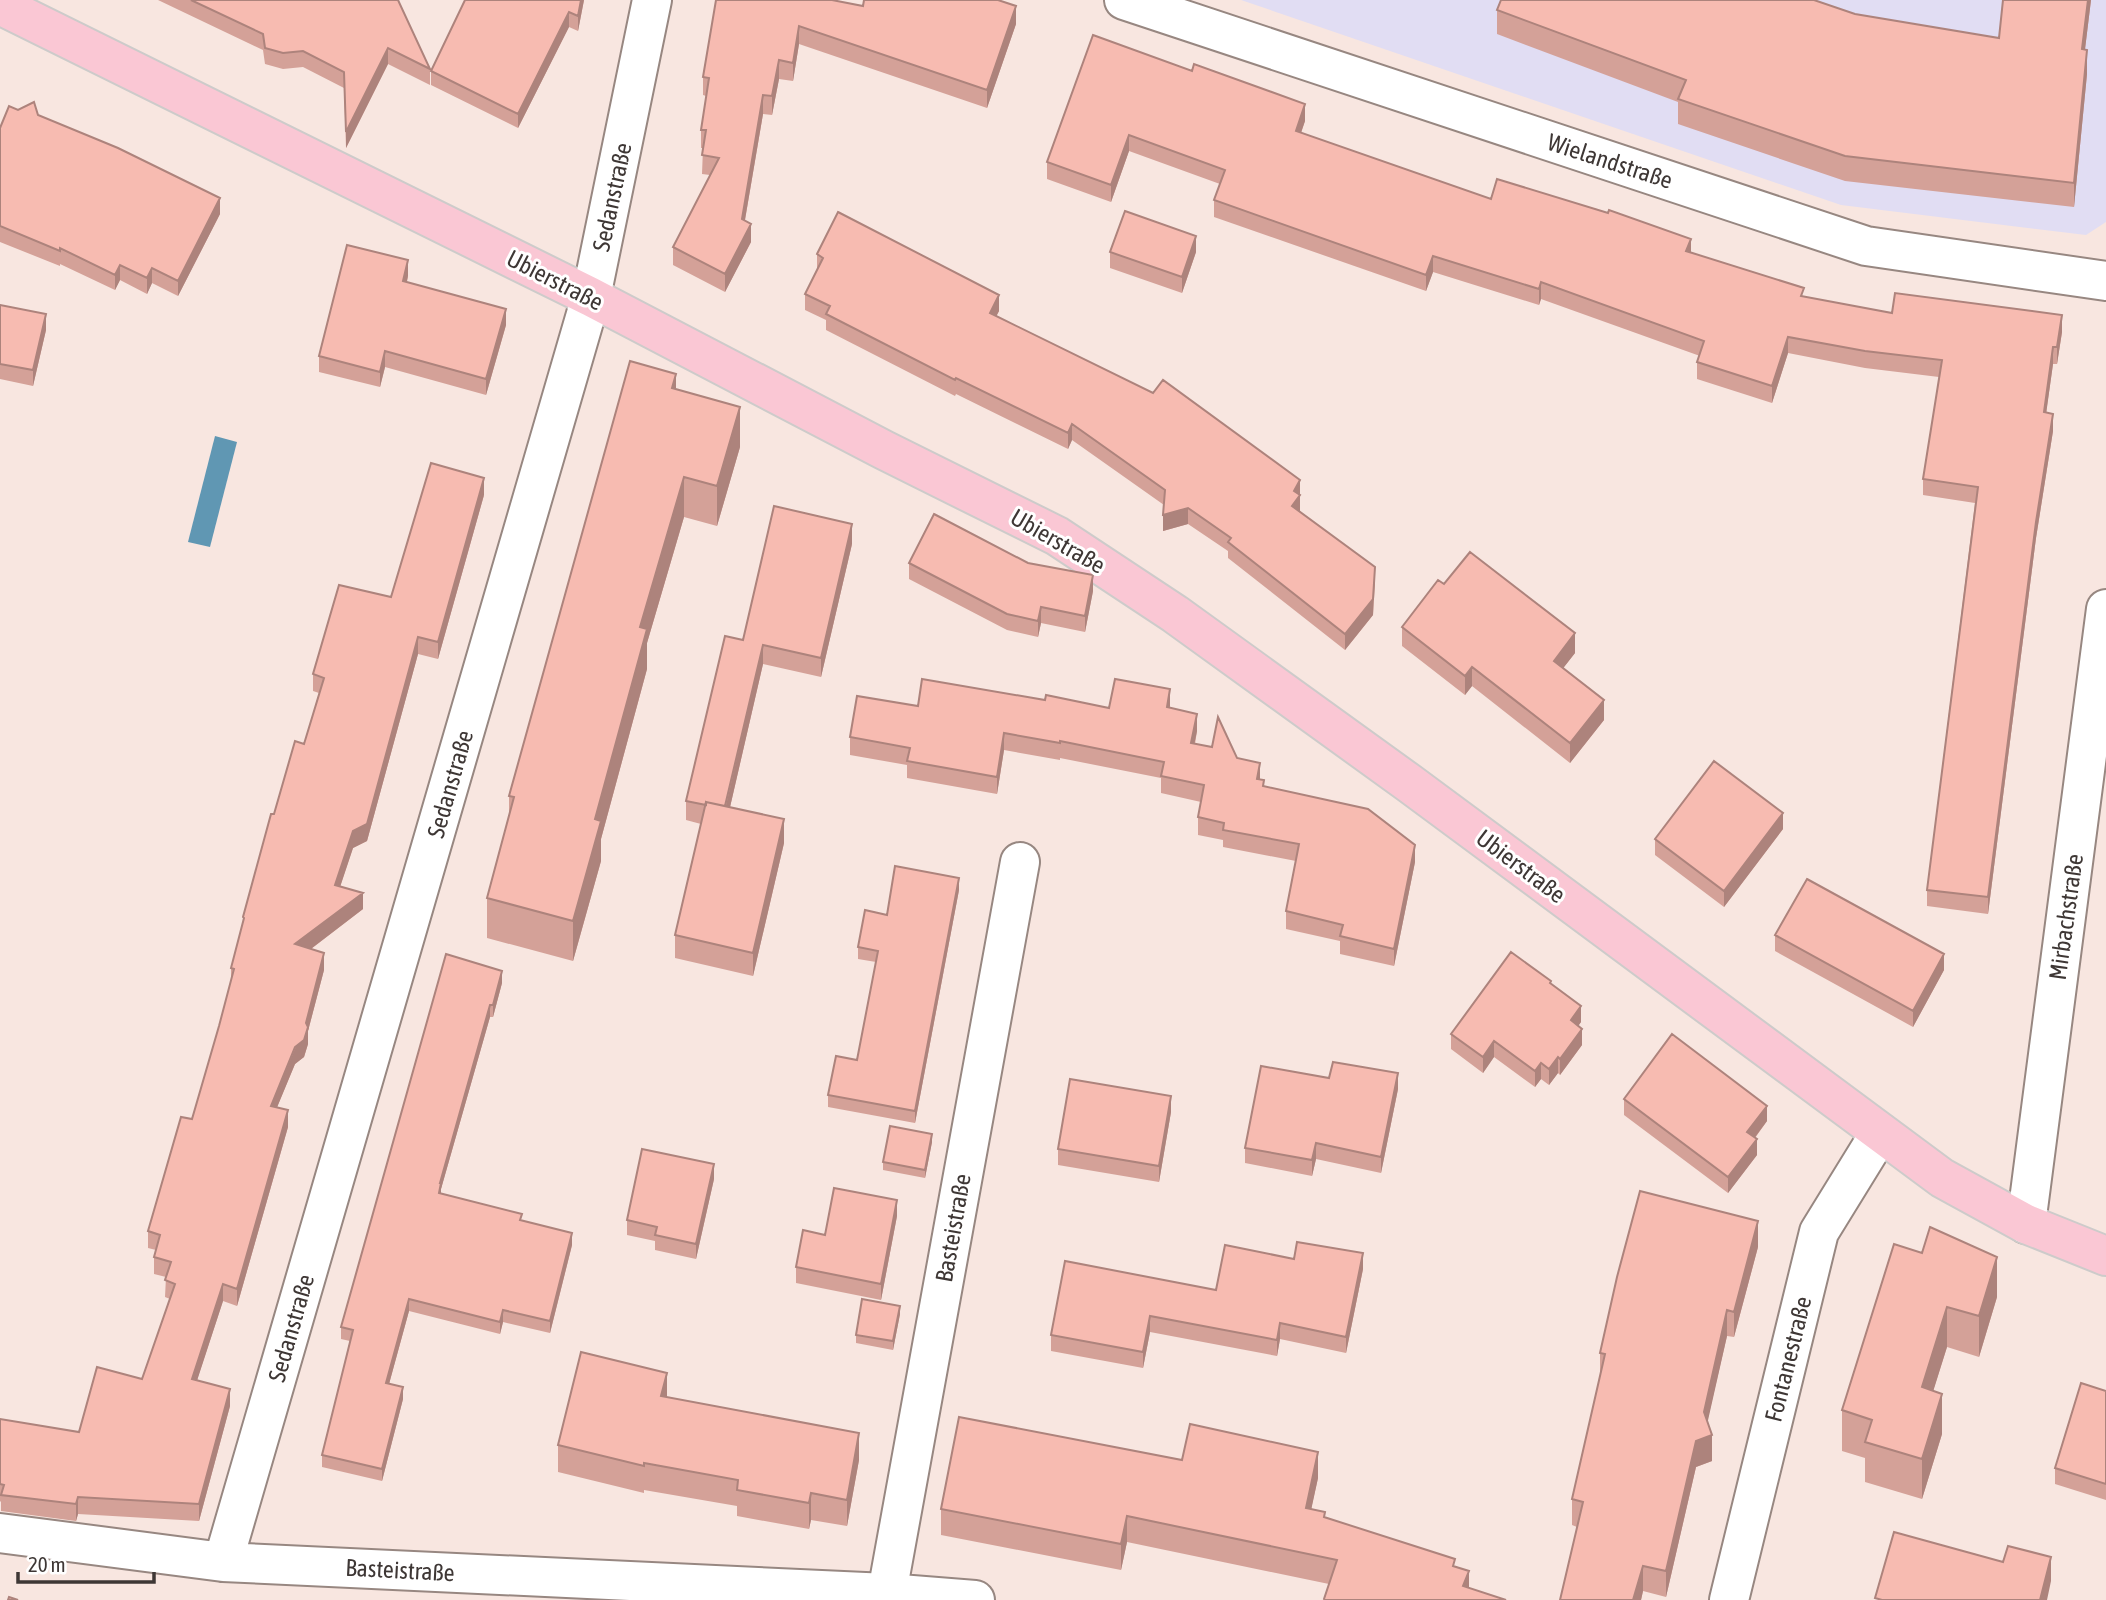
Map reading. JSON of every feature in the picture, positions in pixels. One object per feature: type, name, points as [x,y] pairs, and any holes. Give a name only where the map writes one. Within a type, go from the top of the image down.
[{"type":"main road","name":"Ubierstraße","points":[[0,5],[591,298],[1057,536],[1175,614],[1376,759],[1942,1178],[2025,1224],[2106,1256]]},
{"type":"street","name":"Sedanstraße","points":[[223,1562],[591,298],[652,0]]},
{"type":"street","name":"Wielandstraße","points":[[1124,0],[1866,246],[2106,281]]},
{"type":"street","name":"Mirbachstraße","points":[[2025,1224],[2101,694],[2106,609]]},
{"type":"street","name":"Basteistraße","points":[[887,1593],[1020,862]]},
{"type":"street","name":"Fontanestraße","points":[[1729,1600],[1819,1231],[1880,1133]]},
{"type":"street","name":"Basteistraße","points":[[0,1533],[223,1562],[800,1595],[887,1593],[975,1600]]},
{"type":"shaded area","points":[[1241,0],[2106,0],[2106,222],[2086,235],[1841,205]]},
{"type":"water","points":[[215,436],[237,442],[210,547],[188,542]]},
{"type":"building","points":[[191,0],[398,0],[430,69],[388,48],[346,132],[344,72],[303,51],[283,53],[265,48],[263,34]]},
{"type":"building","points":[[465,0],[581,0],[578,16],[569,12],[518,114],[431,71]]},
{"type":"building","points":[[716,0],[832,0],[863,6],[864,0],[998,0],[1016,6],[987,90],[799,26],[793,63],[779,60],[772,96],[763,95],[742,219],[751,224],[725,274],[673,247],[719,158],[702,155],[706,130],[701,130],[709,78],[703,77]]},
{"type":"building","points":[[1501,0],[1814,0],[1855,14],[1999,38],[2003,0],[2088,0],[2082,49],[2087,50],[2074,183],[1845,156],[1678,99],[1686,80],[1497,10]]},
{"type":"building","points":[[1093,35],[1192,71],[1194,64],[1305,104],[1296,131],[1491,199],[1497,179],[1608,213],[1609,210],[1691,239],[1686,251],[1804,288],[1801,296],[1892,313],[1895,293],[2062,315],[2057,347],[2053,347],[2044,412],[2053,414],[2036,522],[1988,897],[1927,890],[1978,487],[1923,479],[1942,360],[1865,351],[1788,337],[1772,386],[1697,362],[1704,341],[1541,282],[1539,289],[1433,256],[1426,275],[1214,200],[1225,170],[1129,135],[1111,185],[1047,162]]},
{"type":"building","points":[[34,102],[38,115],[118,148],[220,198],[178,281],[152,268],[147,278],[120,265],[115,275],[60,248],[60,251],[0,226],[0,128],[9,106],[18,110]]},
{"type":"building","points":[[1125,211],[1196,236],[1182,277],[1110,252]]},
{"type":"building","points":[[838,212],[999,295],[990,313],[1153,393],[1163,380],[1300,480],[1294,491],[1300,495],[1292,506],[1375,567],[1373,599],[1345,634],[1228,542],[1231,538],[1188,508],[1163,515],[1165,490],[1072,424],[1068,433],[956,378],[955,380],[826,314],[830,306],[805,294],[823,258],[817,254]]},
{"type":"building","points":[[347,245],[408,260],[403,281],[506,309],[486,379],[385,351],[380,372],[319,356]]},
{"type":"building","points":[[0,305],[46,314],[33,370],[0,364]]},
{"type":"building","points":[[630,361],[676,374],[672,388],[740,407],[717,486],[684,477],[640,627],[647,629],[595,819],[601,821],[573,921],[487,898],[514,797],[509,796]]},
{"type":"building","points":[[431,463],[484,478],[438,642],[418,637],[367,824],[353,831],[335,885],[363,893],[295,944],[324,953],[304,1040],[295,1047],[271,1106],[288,1110],[237,1289],[223,1284],[192,1379],[230,1389],[199,1504],[78,1497],[76,1504],[1,1495],[4,1485],[0,1484],[0,1419],[79,1432],[97,1367],[142,1379],[175,1284],[165,1280],[171,1262],[154,1257],[160,1235],[148,1231],[181,1117],[192,1119],[234,969],[231,968],[243,917],[271,814],[274,814],[295,741],[304,744],[324,678],[313,674],[339,585],[391,597]]},
{"type":"building","points":[[774,506],[852,524],[821,658],[763,645],[725,806],[686,801],[725,636],[743,640]]},
{"type":"building","points":[[934,514],[1028,563],[1093,575],[1085,616],[1041,607],[1038,621],[1007,614],[909,563]]},
{"type":"building","points":[[1470,552],[1575,633],[1554,661],[1604,700],[1570,743],[1472,667],[1465,676],[1402,627],[1438,580],[1444,584]]},
{"type":"building","points":[[922,679],[1045,700],[1046,695],[1109,708],[1115,679],[1170,689],[1167,707],[1197,714],[1191,743],[1212,747],[1218,717],[1237,758],[1260,763],[1257,779],[1264,780],[1263,786],[1368,809],[1415,845],[1394,949],[1340,936],[1343,925],[1286,911],[1299,844],[1223,830],[1224,823],[1198,817],[1204,785],[1161,776],[1164,762],[1060,741],[1004,733],[997,777],[907,761],[910,748],[850,737],[857,696],[918,706]]},
{"type":"building","points":[[1714,761],[1783,813],[1724,891],[1655,839]]},
{"type":"building","points":[[706,802],[784,819],[753,953],[675,935]]},
{"type":"building","points":[[895,866],[959,878],[915,1111],[828,1095],[836,1056],[857,1060],[878,951],[858,947],[865,910],[887,915]]},
{"type":"building","points":[[1807,879],[1944,954],[1913,1011],[1775,935]]},
{"type":"building","points":[[1511,952],[1581,1006],[1571,1020],[1582,1029],[1560,1059],[1558,1057],[1549,1069],[1541,1063],[1535,1071],[1494,1041],[1483,1057],[1451,1034]]},
{"type":"building","points":[[446,954],[502,971],[493,1005],[490,1005],[439,1193],[522,1214],[520,1220],[572,1233],[550,1321],[503,1310],[500,1322],[409,1299],[386,1383],[403,1387],[382,1469],[322,1455],[353,1330],[341,1327]]},
{"type":"building","points":[[1672,1034],[1767,1106],[1747,1132],[1757,1139],[1728,1177],[1624,1099]]},
{"type":"building","points":[[1333,1062],[1398,1073],[1381,1157],[1316,1143],[1312,1160],[1245,1148],[1261,1066],[1329,1078]]},
{"type":"building","points":[[1070,1079],[1171,1096],[1159,1166],[1058,1149]]},
{"type":"building","points":[[890,1126],[932,1134],[925,1170],[883,1162]]},
{"type":"building","points":[[642,1149],[714,1164],[696,1244],[655,1235],[657,1227],[627,1220]]},
{"type":"building","points":[[834,1188],[897,1200],[881,1284],[796,1267],[803,1230],[825,1235]]},
{"type":"building","points":[[1640,1191],[1758,1221],[1734,1312],[1727,1310],[1704,1412],[1712,1435],[1696,1441],[1666,1571],[1643,1566],[1633,1600],[1560,1600],[1583,1502],[1572,1499],[1605,1354],[1600,1353]]},
{"type":"building","points":[[1930,1227],[1997,1257],[1979,1316],[1947,1307],[1922,1387],[1942,1394],[1922,1459],[1865,1442],[1872,1420],[1842,1410],[1894,1244],[1922,1253]]},
{"type":"building","points":[[1297,1242],[1363,1253],[1346,1337],[1280,1323],[1277,1340],[1150,1316],[1143,1352],[1051,1335],[1065,1261],[1216,1290],[1225,1245],[1294,1259]]},
{"type":"building","points":[[862,1299],[900,1306],[893,1341],[856,1335]]},
{"type":"building","points":[[581,1352],[667,1373],[661,1396],[859,1433],[847,1500],[811,1493],[809,1503],[737,1490],[738,1480],[644,1463],[644,1466],[558,1445]]},
{"type":"building","points":[[2081,1383],[2106,1391],[2106,1484],[2055,1468]]},
{"type":"building","points":[[959,1417],[1182,1460],[1190,1424],[1318,1452],[1306,1508],[1325,1512],[1324,1517],[1455,1559],[1453,1566],[1469,1571],[1463,1586],[1506,1600],[1325,1600],[1337,1560],[1127,1516],[1121,1544],[941,1509]]},
{"type":"building","points":[[1894,1532],[2003,1562],[2008,1546],[2051,1557],[2040,1600],[1875,1598]]}]
